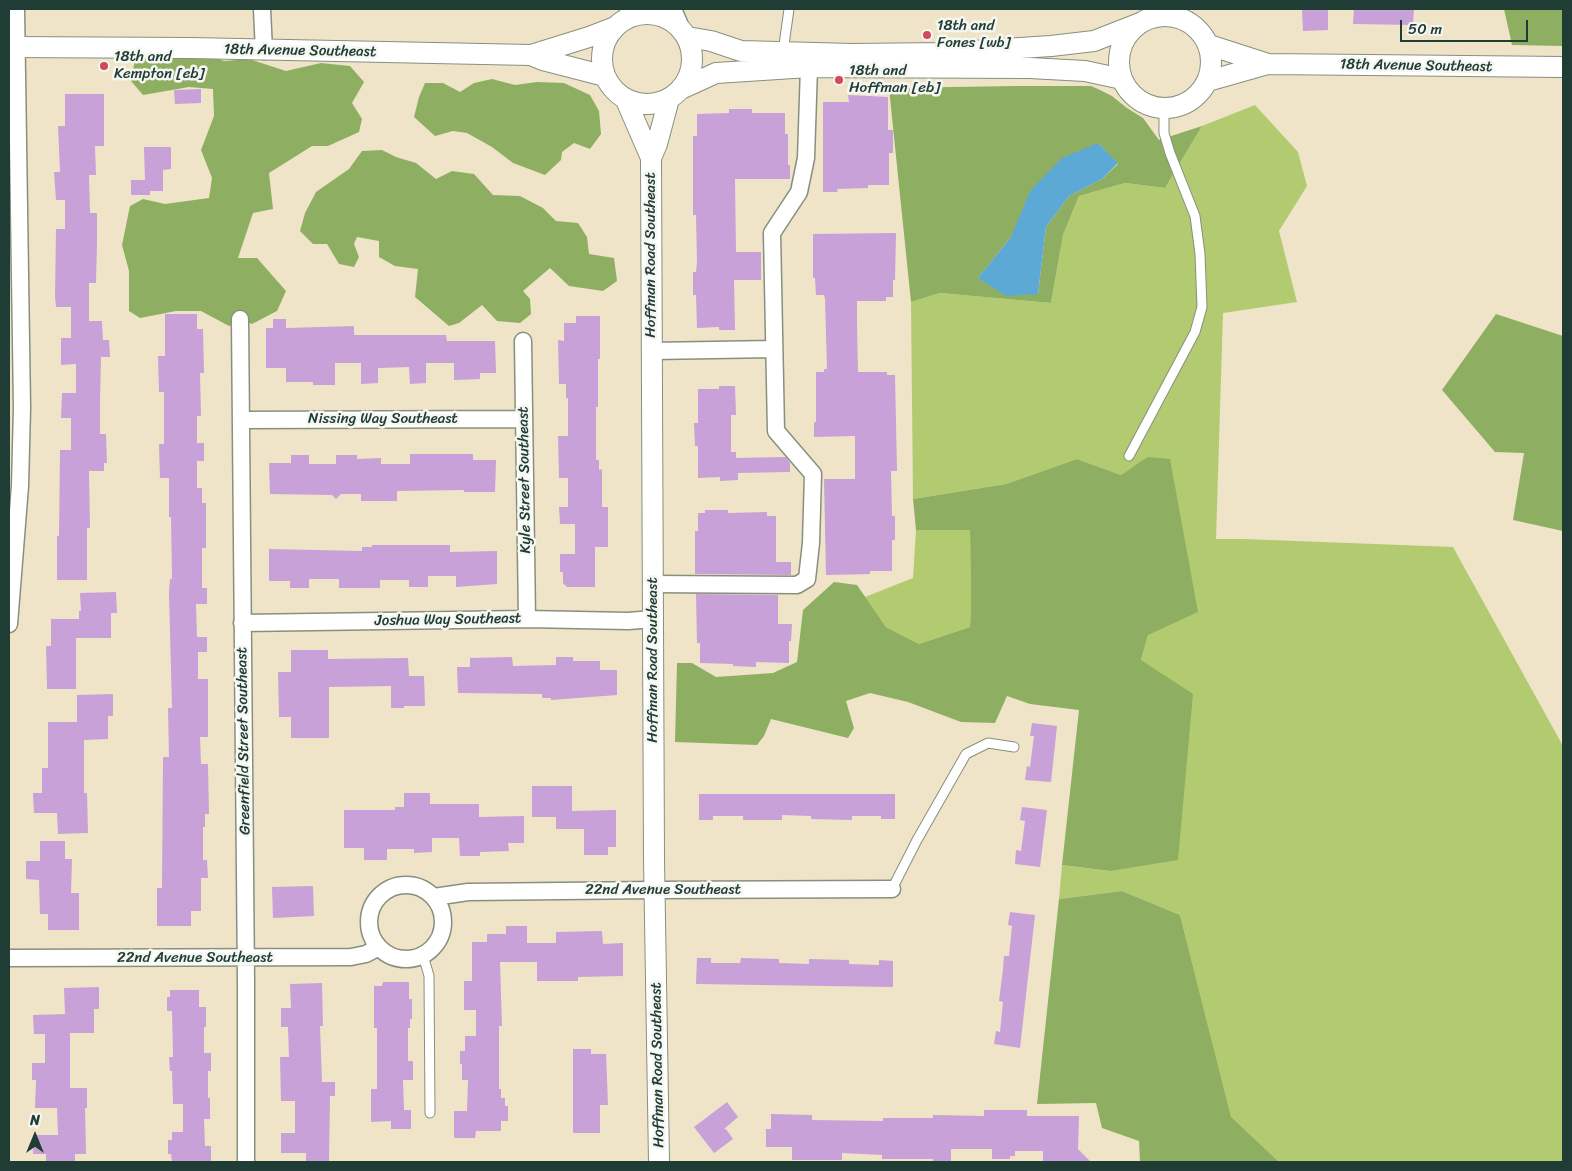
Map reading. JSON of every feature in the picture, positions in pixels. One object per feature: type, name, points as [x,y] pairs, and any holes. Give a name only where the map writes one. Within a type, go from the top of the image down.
[{"type":"street","points":[[9,624],[20,486],[22,408],[13,47],[16,9]]},
{"type":"street","points":[[262,9],[264,50]]},
{"type":"street","points":[[673,9],[692,50],[693,64],[689,77],[675,94]]},
{"type":"street","points":[[1122,79],[1085,71],[1030,68],[809,67],[716,73],[654,104],[646,104],[625,98],[613,89],[605,76],[601,60],[608,37],[623,18],[647,14],[669,19],[685,33],[741,50],[852,54],[932,53],[1052,46],[1094,41],[1151,16],[1185,15],[1200,31],[1209,45],[1212,63],[1208,81],[1198,96],[1182,105],[1164,109],[1147,105],[1132,94],[1122,79],[1119,64],[1121,48],[1128,34],[1151,16]]},
{"type":"street","name":"18th Avenue Southeast","points":[[13,47],[531,54],[589,37],[623,18]]},
{"type":"street","name":"18th Avenue Southeast","points":[[1209,45],[1268,64]]},
{"type":"street","name":"18th Avenue Southeast","points":[[531,54],[544,60],[605,76]]},
{"type":"street","name":"18th Avenue Southeast","points":[[1208,81],[1268,64],[1563,68]]},
{"type":"street","points":[[653,584],[797,585],[807,579],[812,543],[813,474],[776,431],[772,233],[799,192],[801,184],[806,158],[809,67]]},
{"type":"street","name":"Hoffman Road Southeast","points":[[651,158],[658,144],[675,94]]},
{"type":"street","name":"Hoffman Road Southeast","points":[[625,98],[651,158],[655,890],[659,1162]]},
{"type":"street","name":"Greenfield Street Southeast","points":[[240,319],[246,1162]]},
{"type":"street","name":"Kyle Street Southeast","points":[[523,341],[527,619]]},
{"type":"street","points":[[652,351],[774,349]]},
{"type":"street","name":"Nissing Way Southeast","points":[[241,420],[524,419]]},
{"type":"street","name":"Joshua Way Southeast","points":[[242,623],[527,619],[628,621],[654,619]]},
{"type":"street","points":[[408,884],[426,890],[434,897],[439,905],[444,924],[438,942],[432,949],[423,955],[404,959],[386,953],[378,947],[373,939],[369,920],[370,911],[381,894],[398,885],[408,884]]},
{"type":"street","name":"22nd Avenue Southeast","points":[[434,897],[468,892],[892,889]]},
{"type":"street","name":"22nd Avenue Southeast","points":[[9,958],[351,957],[366,954],[378,947]]},
{"type":"lane","points":[[783,52],[789,9]]},
{"type":"lane","points":[[1128,456],[1195,332],[1202,307],[1200,254],[1195,216],[1170,154],[1164,133],[1164,109]]},
{"type":"lane","points":[[892,889],[916,840],[966,754],[988,744],[1014,747]]},
{"type":"lane","points":[[423,955],[430,976],[430,1113]]},
{"type":"green space","points":[[1504,9],[1563,9],[1563,46],[1512,45]]},
{"type":"green space","points":[[191,48],[224,61],[249,59],[286,71],[321,63],[350,66],[364,82],[352,103],[362,119],[359,132],[328,146],[312,146],[269,173],[273,209],[253,213],[238,258],[257,258],[286,291],[277,311],[252,324],[245,321],[229,326],[201,311],[176,311],[140,318],[129,311],[129,271],[122,245],[130,206],[143,199],[165,204],[209,198],[212,178],[201,150],[214,116],[213,89],[189,87],[143,95],[131,81],[137,49]]},
{"type":"green space","points":[[492,79],[515,85],[537,82],[564,83],[590,95],[599,111],[601,134],[590,149],[574,143],[562,152],[561,160],[545,175],[513,163],[492,147],[467,133],[453,131],[435,136],[414,117],[425,83],[443,83],[460,92],[474,83]]},
{"type":"green space","points":[[1091,86],[1112,96],[1143,118],[1159,140],[1202,126],[1165,188],[1125,183],[1079,196],[1063,235],[1051,303],[940,293],[911,302],[889,88]],"holes":[[[1098,143],[1118,164],[1102,179],[1069,196],[1046,227],[1038,294],[978,278],[1011,237]]]},
{"type":"green space","points":[[1255,105],[1298,152],[1307,186],[1279,231],[1297,302],[1223,313],[1216,539],[1453,547],[1563,746],[1563,1162],[1279,1162],[1231,1118],[1180,915],[1122,891],[1059,899],[1062,865],[1110,871],[1141,660],[1148,635],[1147,457],[1121,475],[1077,459],[1006,484],[913,499],[911,302],[940,293],[1051,303],[1063,235],[1079,196],[1125,183],[1165,188],[1202,126]]},
{"type":"green space","points":[[382,150],[396,157],[416,163],[436,179],[452,171],[474,174],[493,195],[520,196],[543,208],[556,221],[578,223],[587,237],[589,254],[614,258],[617,281],[603,291],[569,286],[550,268],[523,291],[530,299],[531,314],[520,323],[497,321],[482,305],[459,323],[449,326],[415,297],[418,269],[395,266],[379,257],[379,241],[357,237],[354,244],[359,257],[354,267],[339,264],[327,244],[313,244],[300,231],[305,213],[316,192],[349,169],[362,151]]},
{"type":"green space","points":[[1496,314],[1563,336],[1563,531],[1513,520],[1524,453],[1495,452],[1442,390]]},
{"type":"green space","points":[[1147,457],[1170,459],[1198,612],[1148,635],[1141,660],[1193,694],[1178,860],[1110,871],[1062,865],[1079,710],[1030,704],[1007,696],[995,723],[961,722],[908,702],[870,693],[846,701],[854,728],[848,738],[771,719],[764,736],[757,745],[675,742],[677,663],[692,663],[716,677],[773,673],[797,662],[803,610],[834,582],[857,585],[886,627],[919,644],[970,627],[970,530],[916,530],[913,499],[1006,484],[1077,459],[1121,475]]},
{"type":"green space","points":[[916,530],[970,530],[970,627],[919,644],[886,627],[865,597],[913,578]]},
{"type":"green space","points":[[1122,891],[1180,915],[1231,1117],[1279,1162],[1140,1162],[1139,1141],[1102,1128],[1096,1103],[1037,1104],[1059,899]]},
{"type":"water","points":[[1098,143],[1118,163],[1102,179],[1069,196],[1046,227],[1038,294],[1006,296],[978,278],[1011,237],[1030,191],[1062,158]]},
{"type":"building","points":[[1302,9],[1328,10],[1328,30],[1303,31]]},
{"type":"building","points":[[1354,9],[1414,9],[1413,25],[1353,24]]},
{"type":"building","points":[[201,89],[201,103],[175,104],[174,90]]},
{"type":"building","points":[[65,94],[104,94],[104,146],[95,146],[96,175],[89,175],[90,213],[97,213],[97,242],[96,283],[89,283],[89,321],[102,321],[103,340],[109,340],[110,357],[101,357],[100,403],[100,434],[106,434],[107,463],[104,463],[104,471],[89,471],[90,528],[87,528],[87,580],[57,580],[60,450],[71,450],[71,418],[61,418],[62,393],[76,393],[76,364],[61,365],[61,338],[71,338],[71,307],[56,307],[55,297],[56,229],[65,229],[65,200],[56,200],[54,172],[60,172],[58,126],[65,126]]},
{"type":"building","points":[[848,95],[888,97],[888,130],[893,130],[893,153],[889,153],[889,185],[868,185],[868,188],[837,189],[838,192],[823,192],[823,102],[849,102]]},
{"type":"building","points":[[729,109],[752,109],[752,113],[785,113],[785,134],[788,134],[790,179],[735,179],[736,252],[761,252],[761,280],[734,280],[735,330],[719,330],[719,327],[697,328],[696,295],[693,295],[693,272],[696,272],[697,262],[696,215],[693,215],[693,136],[697,136],[697,114],[729,113]]},
{"type":"building","points":[[144,147],[171,147],[171,169],[163,170],[163,191],[150,191],[150,195],[131,195],[131,180],[145,180]]},
{"type":"building","points":[[896,233],[893,297],[886,297],[886,301],[857,301],[858,372],[887,372],[887,375],[895,375],[897,471],[891,471],[892,516],[895,516],[895,540],[892,540],[892,571],[870,571],[870,574],[826,575],[824,479],[855,479],[855,436],[814,437],[814,422],[816,422],[816,372],[824,372],[824,369],[827,369],[825,299],[824,295],[816,295],[815,278],[813,278],[813,234]]},
{"type":"building","points":[[165,314],[197,314],[197,329],[203,329],[204,373],[200,373],[201,416],[197,416],[197,443],[204,443],[204,461],[197,461],[197,488],[202,488],[202,503],[206,503],[206,548],[202,548],[202,588],[207,588],[207,604],[196,604],[197,637],[207,637],[207,652],[198,652],[198,679],[208,679],[208,737],[200,737],[201,764],[208,764],[209,814],[205,814],[205,827],[203,827],[203,860],[207,860],[208,878],[201,878],[201,911],[191,911],[191,926],[157,926],[157,888],[162,888],[163,757],[169,757],[168,708],[172,708],[169,593],[170,579],[172,579],[171,517],[169,517],[169,478],[160,478],[159,444],[164,444],[164,392],[159,392],[158,356],[165,356]]},
{"type":"building","points":[[576,316],[600,316],[596,460],[599,460],[599,470],[602,469],[602,507],[608,507],[608,547],[595,547],[595,587],[567,587],[563,583],[563,572],[560,572],[560,554],[575,554],[575,524],[560,524],[559,507],[568,507],[568,478],[559,478],[558,436],[568,436],[568,398],[566,398],[566,384],[559,384],[558,340],[564,341],[564,323],[576,323]]},
{"type":"building","points":[[273,319],[286,319],[286,328],[354,326],[354,335],[446,335],[447,341],[495,341],[496,373],[480,373],[480,379],[454,380],[454,363],[426,363],[426,383],[410,384],[409,367],[378,368],[378,383],[361,384],[361,363],[335,363],[335,385],[313,385],[313,382],[286,382],[286,368],[266,368],[266,328],[273,328]]},
{"type":"building","points":[[719,386],[735,386],[736,415],[731,415],[731,452],[736,452],[736,458],[786,457],[790,463],[790,472],[738,473],[738,480],[720,481],[720,477],[698,478],[698,446],[695,446],[694,423],[698,423],[698,389],[719,389]]},
{"type":"building","points":[[410,454],[473,454],[473,460],[496,460],[495,492],[464,492],[464,490],[397,491],[397,501],[361,501],[361,494],[341,494],[336,499],[332,495],[270,494],[269,463],[291,463],[291,455],[309,455],[309,464],[336,464],[336,455],[357,455],[357,459],[381,458],[381,464],[410,464]]},
{"type":"building","points":[[705,510],[728,510],[728,513],[767,512],[767,516],[776,516],[776,562],[791,562],[791,575],[695,574],[695,531],[698,531],[698,513],[705,513]]},
{"type":"building","points":[[372,545],[450,545],[450,552],[497,551],[497,584],[456,587],[456,576],[428,576],[428,587],[409,587],[409,580],[380,580],[380,588],[339,588],[339,579],[309,579],[309,588],[290,588],[290,581],[269,581],[269,549],[362,551],[362,547],[372,547]]},
{"type":"building","points":[[116,592],[117,613],[111,613],[111,638],[76,638],[76,689],[47,689],[46,646],[51,646],[51,619],[79,619],[79,611],[81,611],[80,593]]},
{"type":"building","points":[[696,594],[778,595],[778,624],[792,624],[791,641],[789,641],[789,663],[756,662],[756,667],[700,663],[700,643],[697,643]]},
{"type":"building","points":[[291,650],[328,650],[328,659],[408,658],[409,676],[424,676],[425,706],[391,708],[391,686],[329,687],[329,738],[291,738],[291,717],[279,717],[278,672],[291,672]]},
{"type":"building","points":[[512,657],[513,666],[556,665],[556,657],[573,657],[573,661],[600,661],[600,670],[617,670],[617,695],[551,700],[551,698],[542,698],[542,694],[458,693],[457,667],[470,667],[470,658]]},
{"type":"building","points":[[113,694],[113,716],[108,716],[108,739],[84,740],[84,793],[87,793],[88,833],[58,834],[57,813],[34,813],[33,793],[42,793],[42,768],[48,768],[48,722],[77,722],[77,695]]},
{"type":"building","points":[[1032,723],[1057,726],[1051,782],[1025,780],[1027,766],[1030,767],[1034,736],[1030,736]]},
{"type":"building","points":[[532,786],[572,786],[572,811],[616,810],[616,847],[608,847],[608,855],[584,855],[584,829],[556,829],[556,817],[532,817]]},
{"type":"building","points":[[404,793],[430,793],[430,804],[479,804],[479,817],[524,816],[524,843],[508,843],[509,851],[480,852],[480,856],[460,856],[459,838],[432,838],[432,852],[414,853],[414,849],[387,849],[387,860],[364,860],[364,848],[344,848],[344,810],[395,810],[395,807],[404,807]]},
{"type":"building","points":[[699,794],[895,794],[895,819],[881,819],[881,816],[852,816],[852,820],[811,819],[811,816],[782,815],[782,820],[743,820],[743,816],[713,816],[713,820],[699,820]]},
{"type":"building","points":[[1022,807],[1047,810],[1040,867],[1015,864],[1016,850],[1021,851],[1025,821],[1020,820]]},
{"type":"building","points":[[40,841],[65,841],[65,859],[72,859],[71,893],[79,893],[79,930],[48,930],[48,914],[40,914],[39,880],[26,879],[26,861],[40,861]]},
{"type":"building","points":[[313,886],[314,916],[273,918],[272,887]]},
{"type":"building","points":[[1010,912],[1035,915],[1020,1048],[994,1044],[996,1031],[1000,1032],[1003,1002],[999,1001],[1004,956],[1009,956],[1012,926],[1008,925]]},
{"type":"building","points":[[506,926],[527,926],[527,943],[556,943],[556,932],[602,931],[603,944],[623,943],[623,976],[578,977],[578,981],[537,981],[537,962],[500,962],[502,1026],[499,1026],[499,1089],[501,1089],[501,1098],[505,1098],[505,1106],[508,1106],[508,1121],[501,1121],[501,1131],[476,1131],[475,1138],[454,1138],[454,1111],[467,1111],[468,1080],[462,1080],[460,1051],[465,1051],[465,1036],[476,1036],[476,1010],[464,1010],[464,981],[472,981],[472,942],[487,942],[487,934],[506,934]]},
{"type":"building","points":[[697,958],[711,958],[711,963],[740,963],[741,958],[779,959],[779,963],[809,964],[809,959],[849,960],[849,964],[879,965],[879,960],[893,961],[893,987],[696,984]]},
{"type":"building","points":[[383,982],[409,982],[409,999],[412,999],[412,1019],[410,1019],[410,1028],[408,1028],[408,1061],[413,1061],[413,1080],[403,1080],[404,1110],[411,1110],[411,1129],[391,1129],[391,1121],[371,1122],[371,1089],[377,1089],[377,1028],[374,1028],[374,986],[382,986]]},
{"type":"building","points":[[322,983],[323,1026],[320,1026],[322,1082],[335,1082],[335,1096],[330,1096],[329,1162],[306,1162],[306,1153],[281,1153],[281,1133],[295,1133],[295,1101],[281,1101],[280,1057],[289,1057],[288,1027],[281,1027],[281,1008],[291,1008],[290,984]]},
{"type":"building","points":[[99,987],[99,1009],[94,1009],[94,1033],[70,1033],[70,1088],[87,1088],[87,1108],[85,1108],[86,1154],[75,1154],[75,1162],[46,1162],[46,1154],[33,1154],[34,1135],[58,1135],[57,1108],[35,1108],[36,1080],[32,1080],[32,1063],[45,1063],[45,1034],[34,1034],[33,1015],[65,1014],[64,988]]},
{"type":"building","points":[[170,990],[199,990],[199,1007],[206,1007],[204,1053],[211,1053],[211,1071],[208,1071],[210,1119],[204,1119],[205,1146],[211,1146],[211,1162],[172,1162],[171,1154],[168,1154],[168,1140],[172,1140],[172,1132],[183,1132],[183,1104],[173,1104],[172,1071],[170,1071],[169,1057],[173,1057],[172,1011],[167,1011],[167,997],[170,997]]},
{"type":"building","points":[[573,1049],[591,1049],[591,1054],[606,1054],[608,1105],[600,1105],[600,1133],[573,1133]]},
{"type":"building","points":[[727,1102],[738,1117],[724,1129],[733,1139],[714,1153],[694,1127]]},
{"type":"building","points":[[984,1110],[1027,1110],[1027,1116],[1079,1116],[1078,1149],[1090,1161],[1043,1161],[1043,1151],[1015,1151],[1015,1156],[1010,1156],[1010,1159],[992,1159],[992,1149],[951,1149],[951,1162],[933,1162],[933,1159],[882,1159],[882,1155],[842,1153],[842,1160],[792,1160],[792,1147],[766,1147],[766,1129],[771,1129],[771,1114],[812,1115],[812,1120],[883,1121],[883,1118],[933,1118],[933,1115],[984,1116]]},
{"type":"place","name":"18th and Fones [wb]","points":[[927,35]]},
{"type":"place","name":"18th and Kempton [eb]","points":[[104,66]]},
{"type":"place","name":"18th and Hoffman [eb]","points":[[839,80]]}]
